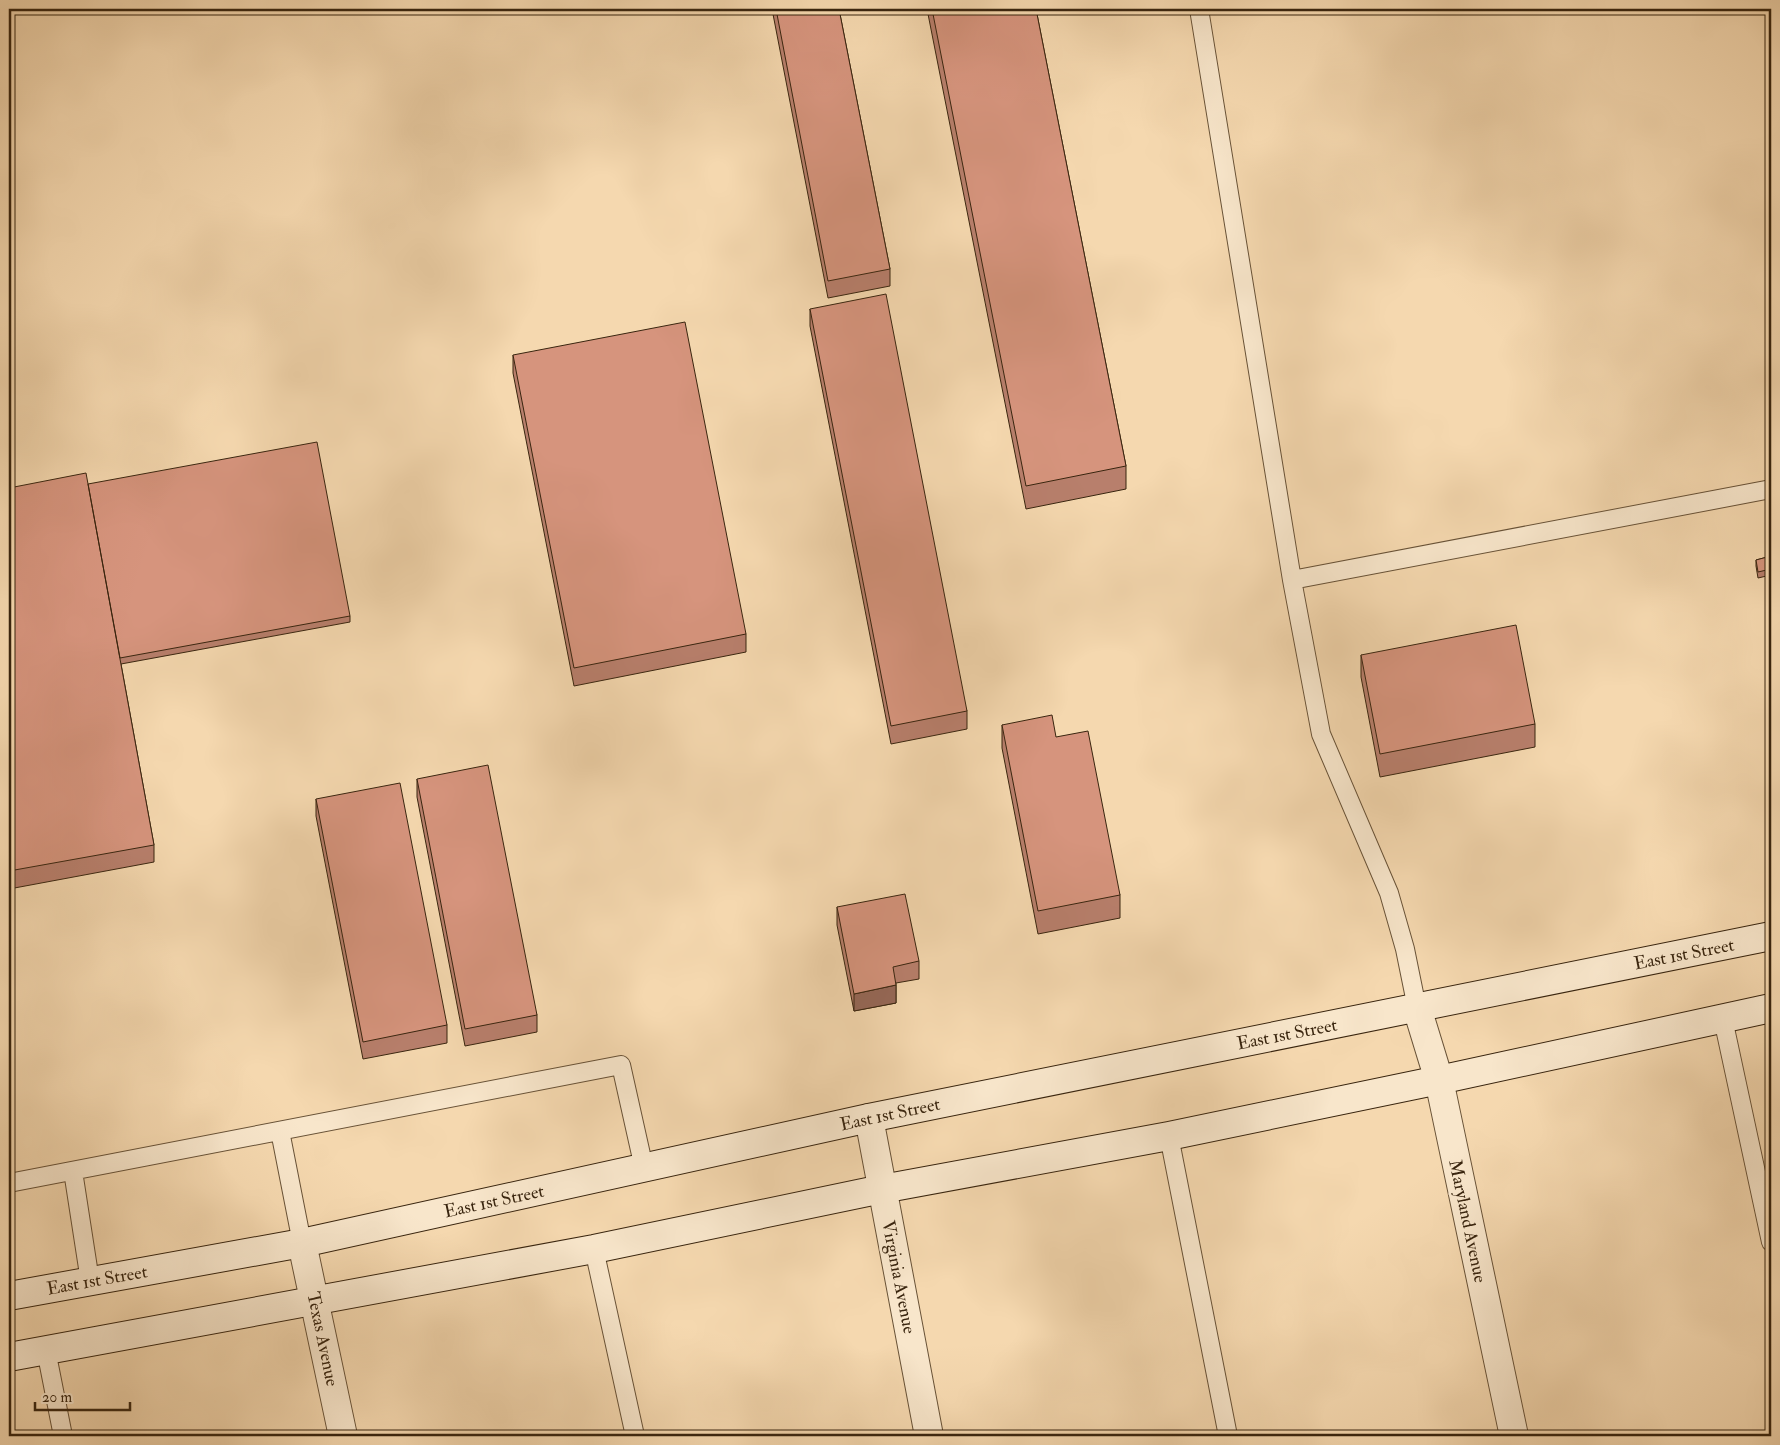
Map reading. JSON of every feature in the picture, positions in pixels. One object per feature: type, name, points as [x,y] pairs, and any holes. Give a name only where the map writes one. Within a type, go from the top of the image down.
[{"type":"main road","name":"East 1st Street","points":[[9,1296],[302,1243],[869,1118],[1771,936]]},
{"type":"main road","name":"Maryland Avenue","points":[[1417,1008],[1439,1080],[1514,1436]]},
{"type":"main road","points":[[9,1357],[594,1249],[882,1189],[1168,1136],[1771,1008]]},
{"type":"main road","name":"Virginia Avenue","points":[[869,1118],[929,1436]]},
{"type":"main road","name":"Texas Avenue","points":[[302,1243],[343,1436]]},
{"type":"lane","points":[[1198,9],[1292,580],[1321,734],[1389,893],[1405,949],[1417,1008]]},
{"type":"lane","points":[[1292,580],[1771,489]]},
{"type":"lane","points":[[1723,1019],[1771,1242]]},
{"type":"lane","points":[[9,1183],[621,1065],[644,1168]]},
{"type":"lane","points":[[280,1130],[302,1243]]},
{"type":"lane","points":[[1168,1136],[1228,1436]]},
{"type":"lane","points":[[73,1171],[90,1281]]},
{"type":"lane","points":[[594,1249],[635,1436]]},
{"type":"lane","points":[[46,1350],[63,1436]]},
{"type":"building","points":[[776,9],[839,9],[890,269],[828,281]]},
{"type":"building","points":[[932,9],[1036,9],[1126,466],[1026,486]]},
{"type":"building","points":[[886,294],[967,711],[891,726],[810,309]]},
{"type":"building","points":[[685,322],[746,634],[574,668],[513,355]]},
{"type":"building","points":[[317,442],[350,616],[120,658],[88,484]]},
{"type":"building","points":[[86,473],[154,845],[9,871],[9,488]]},
{"type":"building","points":[[1771,556],[1771,569],[1758,572],[1756,560]]},
{"type":"building","points":[[1516,625],[1535,724],[1380,754],[1361,655]]},
{"type":"building","points":[[1052,715],[1056,737],[1088,731],[1120,895],[1038,911],[1002,725]]},
{"type":"building","points":[[488,765],[537,1015],[465,1029],[417,779]]},
{"type":"building","points":[[400,783],[447,1025],[363,1042],[316,799]]},
{"type":"building","points":[[905,894],[919,961],[893,967],[896,985],[854,994],[837,907]]}]
